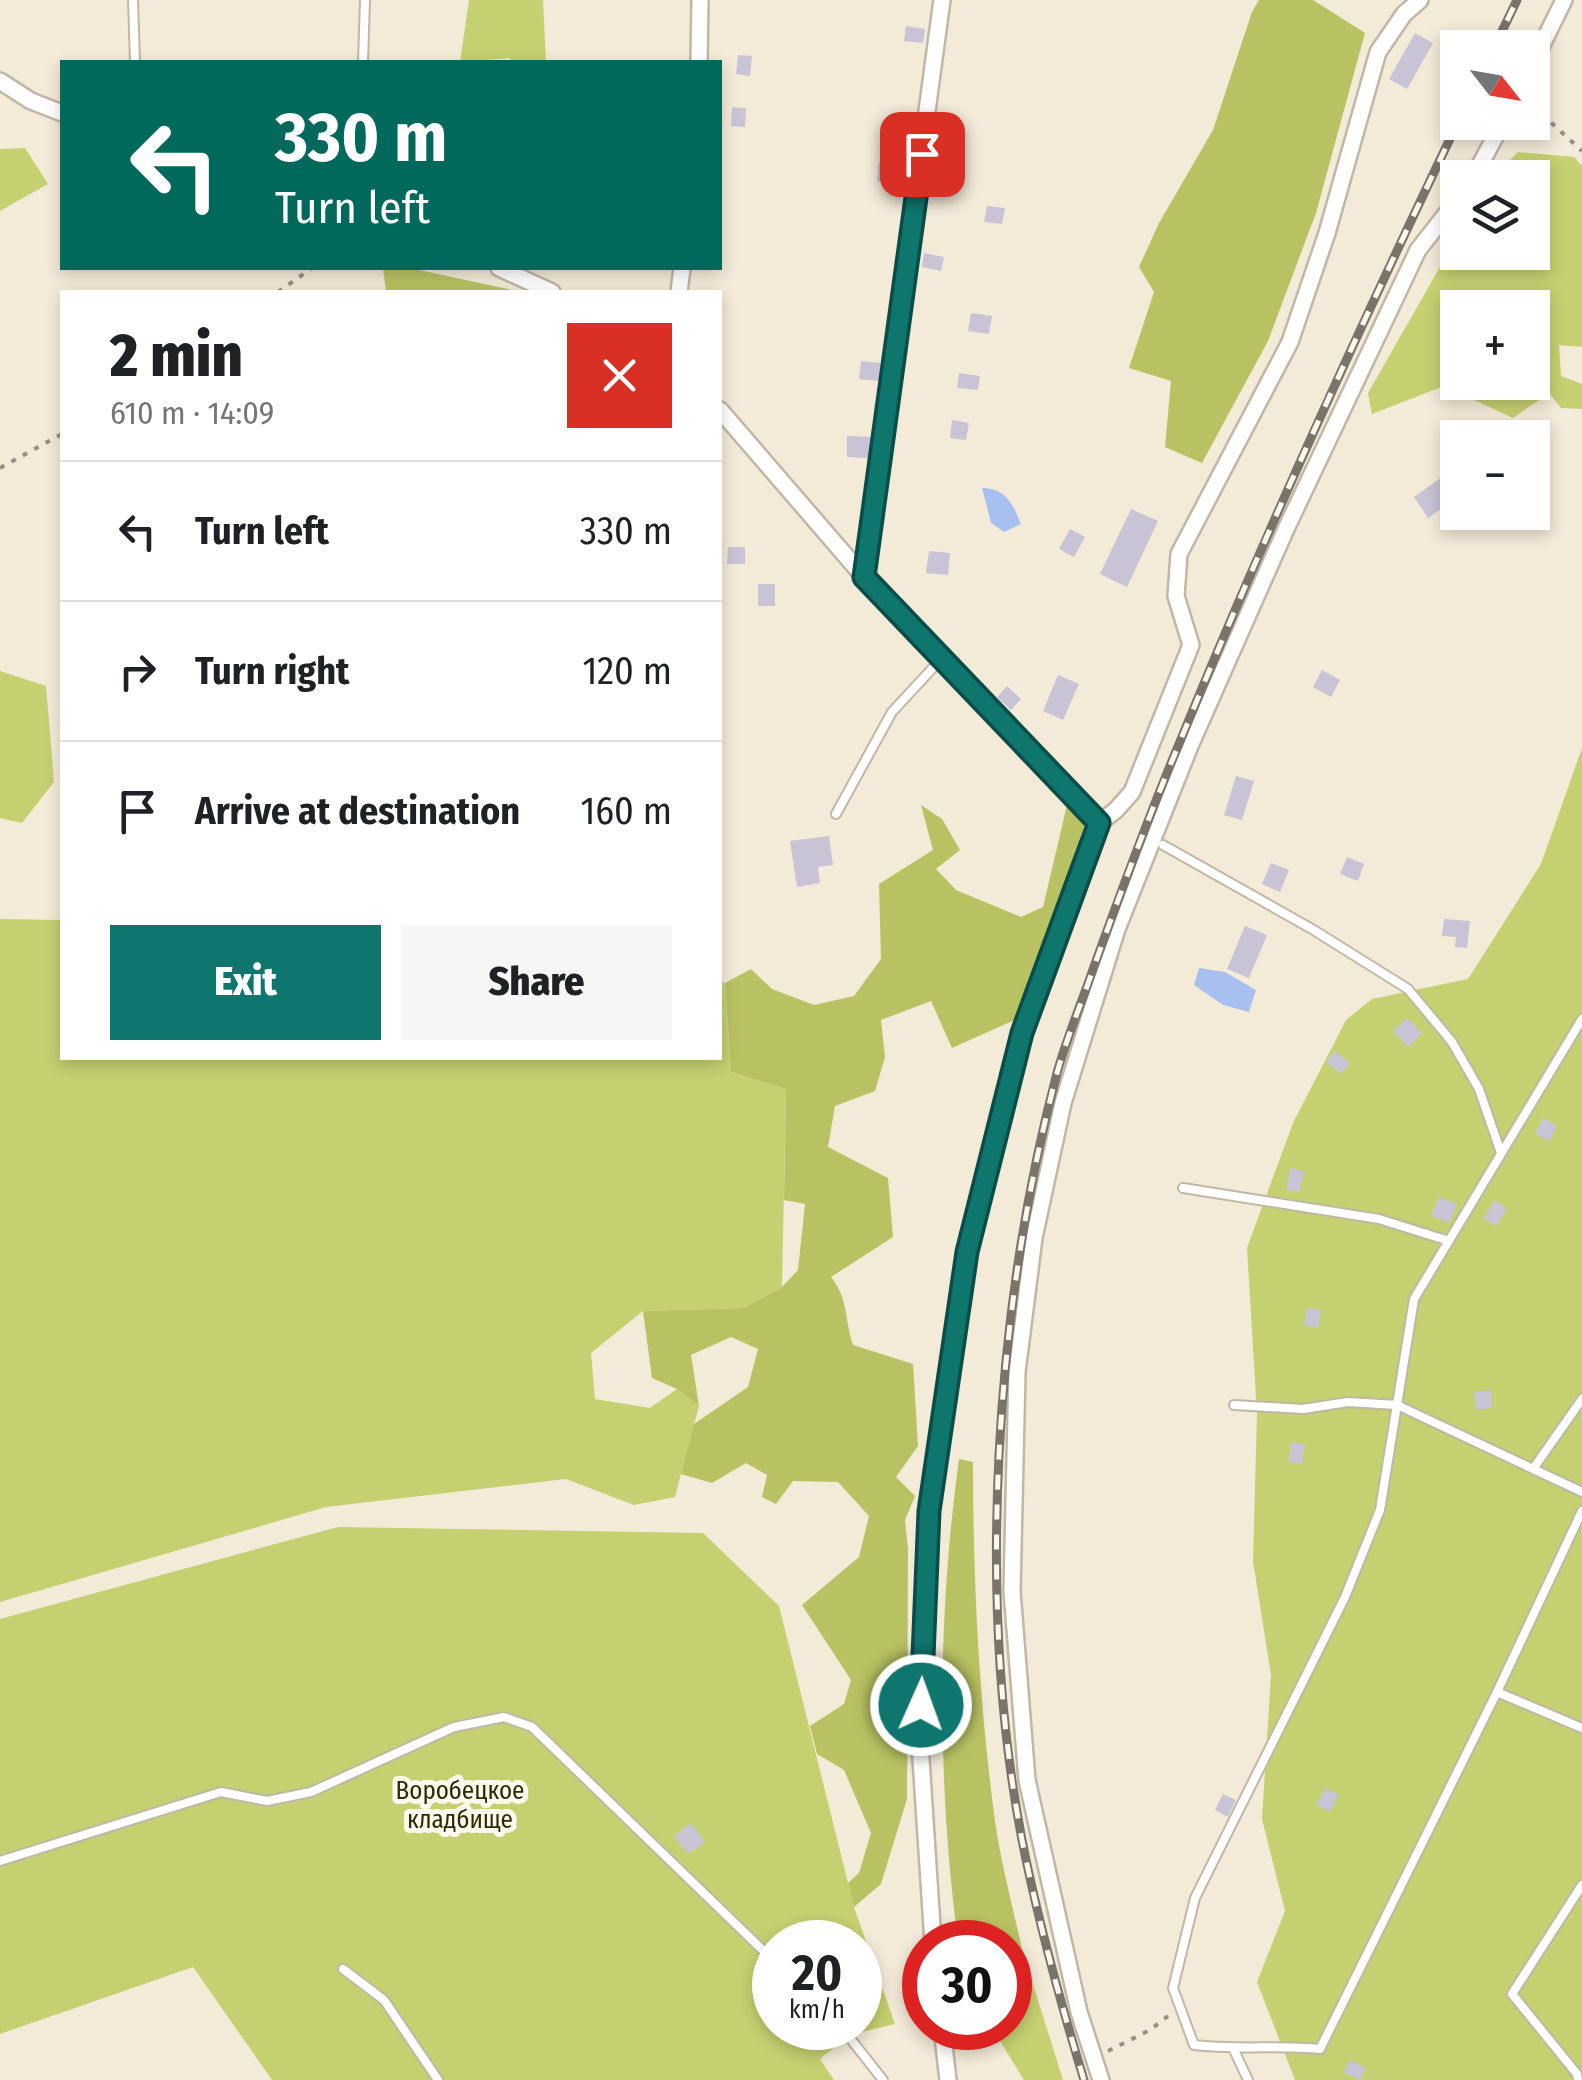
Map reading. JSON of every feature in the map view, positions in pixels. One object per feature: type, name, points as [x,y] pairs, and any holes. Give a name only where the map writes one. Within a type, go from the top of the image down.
[{"type":"street","points":[[699,60],[700,0]]},
{"type":"street","points":[[864,577],[942,0]]},
{"type":"street","points":[[932,1920],[920,1744],[929,1511],[967,1252],[1022,1033],[1099,823],[1132,792],[1191,644],[1176,596],[1178,554],[1290,342],[1327,232],[1378,52],[1404,14],[1420,0]]},
{"type":"street","points":[[1549,30],[1564,0]]},
{"type":"street","points":[[0,82],[60,113]]},
{"type":"street","points":[[1100,2076],[1079,2012],[1028,1780],[1012,1590],[1017,1372],[1034,1238],[1063,1103],[1117,930],[1190,746],[1286,529],[1418,250],[1440,222]]},
{"type":"street","points":[[503,270],[548,290]]},
{"type":"street","points":[[722,412],[864,577],[1099,823]]},
{"type":"street","points":[[945,2050],[948,2080]]},
{"type":"lane","points":[[133,0],[135,60]]},
{"type":"lane","points":[[363,60],[365,0]]},
{"type":"lane","points":[[836,814],[892,712],[942,658]]},
{"type":"lane","points":[[1163,845],[1312,929],[1408,989],[1452,1042],[1478,1088],[1502,1153]]},
{"type":"lane","points":[[1582,1019],[1414,1299],[1380,1510],[1346,1596],[1196,1898],[1173,1988],[1194,2045],[1234,2050],[1290,2046],[1320,2050],[1582,1511]]},
{"type":"lane","points":[[1183,1188],[1379,1219],[1449,1241]]},
{"type":"lane","points":[[1533,1469],[1582,1399]]},
{"type":"lane","points":[[1234,1405],[1303,1409],[1348,1402],[1398,1405],[1582,1492]]},
{"type":"lane","points":[[1496,1692],[1582,1728]]},
{"type":"lane","points":[[0,1861],[221,1792],[267,1801],[311,1792],[454,1727],[504,1717],[532,1727],[752,1940]]},
{"type":"lane","points":[[1578,2080],[1512,1994],[1582,1885]]},
{"type":"lane","points":[[344,1969],[384,2000],[438,2080]]},
{"type":"lane","points":[[859,2050],[883,2080]]},
{"type":"lane","points":[[1234,2050],[1248,2080]]},
{"type":"path","points":[[1550,122],[1582,151]]},
{"type":"path","points":[[281,290],[309,270]]},
{"type":"path","points":[[0,468],[60,435]]},
{"type":"path","points":[[1100,2076],[1109,2050],[1150,2030],[1180,2006]]},
{"type":"green space","points":[[469,0],[543,0],[546,60],[460,60]]},
{"type":"green space","points":[[1259,0],[1313,0],[1365,33],[1316,213],[1268,341],[1202,463],[1165,447],[1171,381],[1129,368],[1154,292],[1139,267],[1159,223],[1213,130]]},
{"type":"green space","points":[[25,148],[48,184],[0,211],[0,149]]},
{"type":"green space","points":[[1518,152],[1574,157],[1582,166],[1582,347],[1559,345],[1561,376],[1582,384],[1582,409],[1561,408],[1550,394],[1550,290],[1440,290],[1440,388],[1372,414],[1368,393],[1440,267],[1440,270],[1550,270],[1550,160],[1510,160]]},
{"type":"green space","points":[[383,270],[419,270],[512,290],[386,290]]},
{"type":"green space","points":[[1474,400],[1539,400],[1513,418]]},
{"type":"green space","points":[[0,671],[46,686],[54,782],[22,823],[0,818]]},
{"type":"green space","points":[[1582,748],[1582,2080],[1295,2080],[1257,1982],[1285,1911],[1262,1819],[1271,1675],[1253,1561],[1257,1414],[1247,1248],[1293,1123],[1346,1020],[1372,999],[1468,979],[1541,864]]},
{"type":"green space","points":[[921,805],[942,819],[960,850],[936,869],[956,890],[1021,917],[1043,907],[1067,805],[1085,824],[1019,1018],[952,1048],[931,1001],[881,1020],[885,1057],[875,1091],[835,1106],[828,1147],[888,1178],[893,1237],[831,1277],[843,1301],[853,1345],[913,1364],[918,1446],[896,1477],[915,1496],[905,1520],[907,1799],[881,1884],[854,1907],[848,1883],[859,1873],[871,1833],[844,1770],[817,1754],[810,1726],[844,1704],[851,1680],[802,1605],[859,1557],[869,1516],[838,1482],[793,1481],[776,1504],[762,1497],[767,1475],[746,1463],[712,1483],[681,1474],[694,1424],[748,1387],[758,1349],[731,1337],[691,1355],[699,1406],[677,1389],[652,1378],[643,1311],[744,1308],[782,1287],[798,1270],[805,1204],[784,1200],[786,1089],[731,1072],[725,983],[751,969],[772,989],[814,1005],[854,996],[881,959],[879,884],[933,850]]},
{"type":"green space","points":[[0,919],[60,920],[60,1060],[722,1060],[722,982],[725,983],[731,1072],[786,1089],[782,1287],[744,1308],[643,1311],[591,1353],[595,1399],[650,1408],[677,1389],[699,1406],[675,1497],[634,1505],[566,1479],[326,1507],[0,1602]]},
{"type":"green space","points":[[959,1459],[973,1462],[985,1732],[998,1837],[1016,1920],[955,1920],[946,1822],[942,1701]]},
{"type":"green space","name":"Воробецкое кладбище","points":[[338,1527],[703,1533],[779,1606],[859,1920],[752,1920],[752,2050],[831,2050],[820,2059],[834,2080],[272,2080],[193,1967],[0,2034],[0,1619]]},
{"type":"green space","points":[[1032,1981],[1063,2080],[1024,2080],[1006,2050],[1032,2050]]},
{"type":"green space","name":"Воробецкое кладбище","points":[[882,1987],[895,2024],[882,2027]]},
{"type":"water","points":[[982,488],[1003,494],[1021,524],[1004,532],[991,523]]},
{"type":"water","points":[[1199,968],[1225,972],[1256,990],[1249,1012],[1223,1005],[1194,985]]},
{"type":"building","points":[[906,26],[925,29],[923,43],[904,41]]},
{"type":"building","points":[[1415,33],[1433,43],[1407,89],[1389,79]]},
{"type":"building","points":[[738,55],[752,56],[750,76],[736,74]]},
{"type":"building","points":[[732,107],[746,108],[745,127],[731,126]]},
{"type":"building","points":[[893,128],[912,131],[910,143],[890,144]]},
{"type":"building","points":[[879,162],[906,165],[904,184],[877,181]]},
{"type":"building","points":[[987,206],[1005,208],[1002,224],[984,222]]},
{"type":"building","points":[[924,253],[944,257],[941,271],[922,267]]},
{"type":"building","points":[[971,313],[992,316],[989,334],[968,331]]},
{"type":"building","points":[[861,361],[881,363],[879,381],[859,379]]},
{"type":"building","points":[[959,373],[980,376],[978,390],[957,388]]},
{"type":"building","points":[[952,420],[969,423],[966,440],[950,438]]},
{"type":"building","points":[[847,436],[872,437],[871,458],[847,457]]},
{"type":"building","points":[[1440,478],[1440,510],[1428,518],[1414,497]]},
{"type":"building","points":[[1131,509],[1158,521],[1127,587],[1100,574]]},
{"type":"building","points":[[1070,529],[1085,537],[1074,557],[1059,549]]},
{"type":"building","points":[[728,547],[745,547],[745,564],[727,564]]},
{"type":"building","points":[[929,551],[950,553],[948,575],[926,573]]},
{"type":"building","points":[[758,584],[775,584],[775,606],[758,606]]},
{"type":"building","points":[[1322,670],[1340,680],[1331,697],[1313,687]]},
{"type":"building","points":[[1058,675],[1079,684],[1063,720],[1043,711]]},
{"type":"building","points":[[1007,686],[1021,699],[1011,710],[997,697]]},
{"type":"building","points":[[1236,776],[1254,781],[1242,820],[1224,815]]},
{"type":"building","points":[[829,836],[833,865],[818,867],[820,883],[797,887],[790,841]]},
{"type":"building","points":[[1347,857],[1364,864],[1358,881],[1340,874]]},
{"type":"building","points":[[1271,863],[1289,870],[1280,892],[1262,884]]},
{"type":"building","points":[[1444,919],[1470,921],[1467,948],[1455,947],[1456,937],[1442,936]]},
{"type":"building","points":[[1245,926],[1267,935],[1249,978],[1227,969]]},
{"type":"building","points":[[1407,1018],[1422,1033],[1408,1047],[1393,1031]]},
{"type":"building","points":[[1335,1051],[1350,1063],[1341,1074],[1326,1062]]},
{"type":"building","points":[[1543,1118],[1557,1126],[1549,1141],[1535,1134]]},
{"type":"building","points":[[1290,1168],[1304,1171],[1299,1192],[1286,1190]]},
{"type":"building","points":[[1439,1197],[1457,1204],[1449,1223],[1431,1216]]},
{"type":"building","points":[[1495,1200],[1507,1209],[1496,1226],[1483,1218]]},
{"type":"building","points":[[1307,1308],[1321,1310],[1318,1328],[1304,1325]]},
{"type":"building","points":[[1491,1390],[1492,1408],[1476,1410],[1474,1392]]},
{"type":"building","points":[[1291,1442],[1305,1444],[1302,1464],[1289,1462]]},
{"type":"building","points":[[1326,1788],[1339,1795],[1330,1812],[1316,1804]]},
{"type":"building","points":[[1223,1794],[1236,1800],[1228,1817],[1215,1810]]},
{"type":"building","points":[[691,1823],[705,1842],[688,1854],[674,1836]]},
{"type":"building","points":[[1350,2060],[1366,2068],[1360,2080],[1343,2072]]},
{"type":"railway","points":[[1503,30],[1517,0]]},
{"type":"railway","points":[[1084,2080],[1050,1961],[1022,1840],[999,1652],[999,1455],[1019,1259],[1036,1164],[1065,1048],[1167,773],[1279,509],[1450,140]]},
{"type":"route","points":[[921,1705],[929,1511],[967,1252],[1022,1033],[1099,823],[864,577],[922,154]]}]
